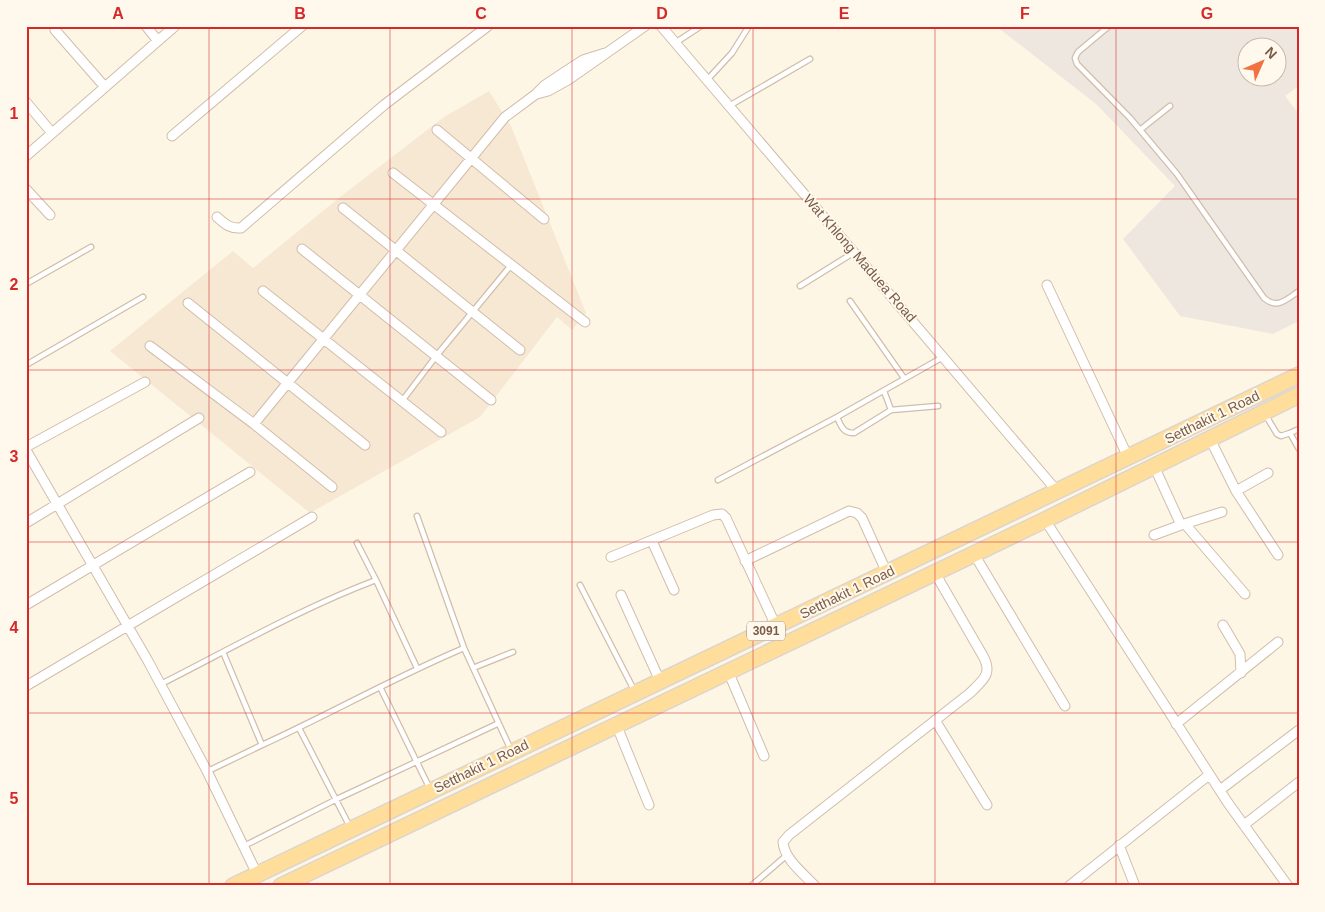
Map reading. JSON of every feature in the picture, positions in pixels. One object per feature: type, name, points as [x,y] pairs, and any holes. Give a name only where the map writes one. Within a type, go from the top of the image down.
[{"type":"main road","name":"Setthakit 1 Road","points":[[233,886],[511,751],[1299,375]]},
{"type":"main road","name":"Setthakit 1 Road","points":[[281,886],[1045,520],[1299,395]]},
{"type":"street","points":[[146,26],[158,41]]},
{"type":"street","points":[[26,156],[175,26]]},
{"type":"street","points":[[172,136],[302,26]]},
{"type":"street","points":[[217,216],[231,228],[241,228],[384,105],[488,26]]},
{"type":"street","points":[[254,424],[505,117],[545,85],[583,60],[605,53],[645,26]]},
{"type":"street","name":"Wat Khlong Maduea Road","points":[[661,26],[1057,491]]},
{"type":"street","points":[[55,30],[105,87]]},
{"type":"street","points":[[26,102],[52,133]]},
{"type":"street","points":[[437,130],[471,160],[544,218]]},
{"type":"street","points":[[393,173],[585,322]]},
{"type":"street","points":[[26,189],[50,215]]},
{"type":"street","points":[[343,208],[520,350]]},
{"type":"street","points":[[302,249],[491,400]]},
{"type":"street","points":[[1047,285],[1128,457]]},
{"type":"street","points":[[263,291],[441,432]]},
{"type":"street","points":[[188,303],[365,446]]},
{"type":"street","points":[[150,346],[254,424],[332,487]]},
{"type":"street","points":[[145,382],[26,449],[128,625],[207,771],[257,874]]},
{"type":"street","points":[[26,523],[199,418]]},
{"type":"street","points":[[1210,439],[1236,491],[1278,555]]},
{"type":"street","points":[[1154,466],[1183,525],[1245,594]]},
{"type":"street","points":[[26,605],[250,472]]},
{"type":"street","points":[[1236,491],[1268,473]]},
{"type":"street","points":[[745,560],[849,512],[856,513],[862,518],[887,573]]},
{"type":"street","points":[[1154,535],[1222,512]]},
{"type":"street","points":[[612,557],[713,515],[722,514],[726,518],[776,626]]},
{"type":"street","points":[[26,686],[128,625],[178,598],[312,517]]},
{"type":"street","points":[[1045,520],[1209,775],[1288,886]]},
{"type":"street","points":[[652,541],[674,590]]},
{"type":"street","points":[[974,554],[1065,706]]},
{"type":"street","points":[[816,886],[787,855],[783,842],[789,835],[970,692],[984,680],[988,670],[988,664],[934,573]]},
{"type":"street","points":[[621,595],[660,681]]},
{"type":"street","points":[[1224,625],[1240,654],[1240,673]]},
{"type":"street","points":[[1176,724],[1278,642]]},
{"type":"street","points":[[728,671],[764,756]]},
{"type":"street","points":[[935,720],[987,805]]},
{"type":"street","points":[[616,724],[648,805]]},
{"type":"street","points":[[1220,790],[1299,730]]},
{"type":"street","points":[[1069,886],[1209,775]]},
{"type":"street","points":[[1244,825],[1299,782]]},
{"type":"street","points":[[1119,846],[1135,886]]},
{"type":"lane","points":[[675,42],[701,26]]},
{"type":"lane","points":[[707,80],[732,53],[749,26]]},
{"type":"lane","points":[[1109,26],[1078,52],[1075,58],[1077,64],[1140,130],[1177,174],[1264,298],[1270,304],[1279,304],[1299,291]]},
{"type":"lane","points":[[729,106],[810,59]]},
{"type":"lane","points":[[1140,130],[1170,106]]},
{"type":"lane","points":[[26,284],[91,247]]},
{"type":"lane","points":[[800,286],[855,252]]},
{"type":"lane","points":[[402,400],[472,311],[512,264]]},
{"type":"lane","points":[[26,364],[143,297]]},
{"type":"lane","points":[[850,301],[904,378]]},
{"type":"lane","points":[[718,480],[837,417],[944,357]]},
{"type":"lane","points":[[884,391],[891,410]]},
{"type":"lane","points":[[837,417],[844,430],[848,433],[854,433],[891,410],[938,406]]},
{"type":"lane","points":[[1264,412],[1277,434],[1282,436],[1299,429]]},
{"type":"lane","points":[[1290,433],[1299,449]]},
{"type":"lane","points":[[418,516],[464,648],[497,724],[511,751]]},
{"type":"lane","points":[[358,543],[417,668]]},
{"type":"lane","points":[[160,684],[334,597],[376,580]]},
{"type":"lane","points":[[580,585],[635,692]]},
{"type":"lane","points":[[207,771],[417,668],[464,648]]},
{"type":"lane","points":[[223,652],[262,745]]},
{"type":"lane","points":[[474,668],[513,652]]},
{"type":"lane","points":[[380,687],[430,790]]},
{"type":"lane","points":[[243,847],[337,799],[497,724]]},
{"type":"lane","points":[[298,728],[337,799],[351,829]]},
{"type":"lane","points":[[751,886],[787,855]]},
{"type":"shaded area","points":[[996,26],[1299,26],[1299,86],[1285,96],[1299,114],[1299,321],[1273,334],[1180,316],[1123,239],[1175,186],[1096,104]]},
{"type":"shaded area","points":[[489,91],[511,126],[586,313],[572,330],[557,317],[480,417],[310,513],[110,351],[233,251],[253,268],[340,197],[444,117]]}]
